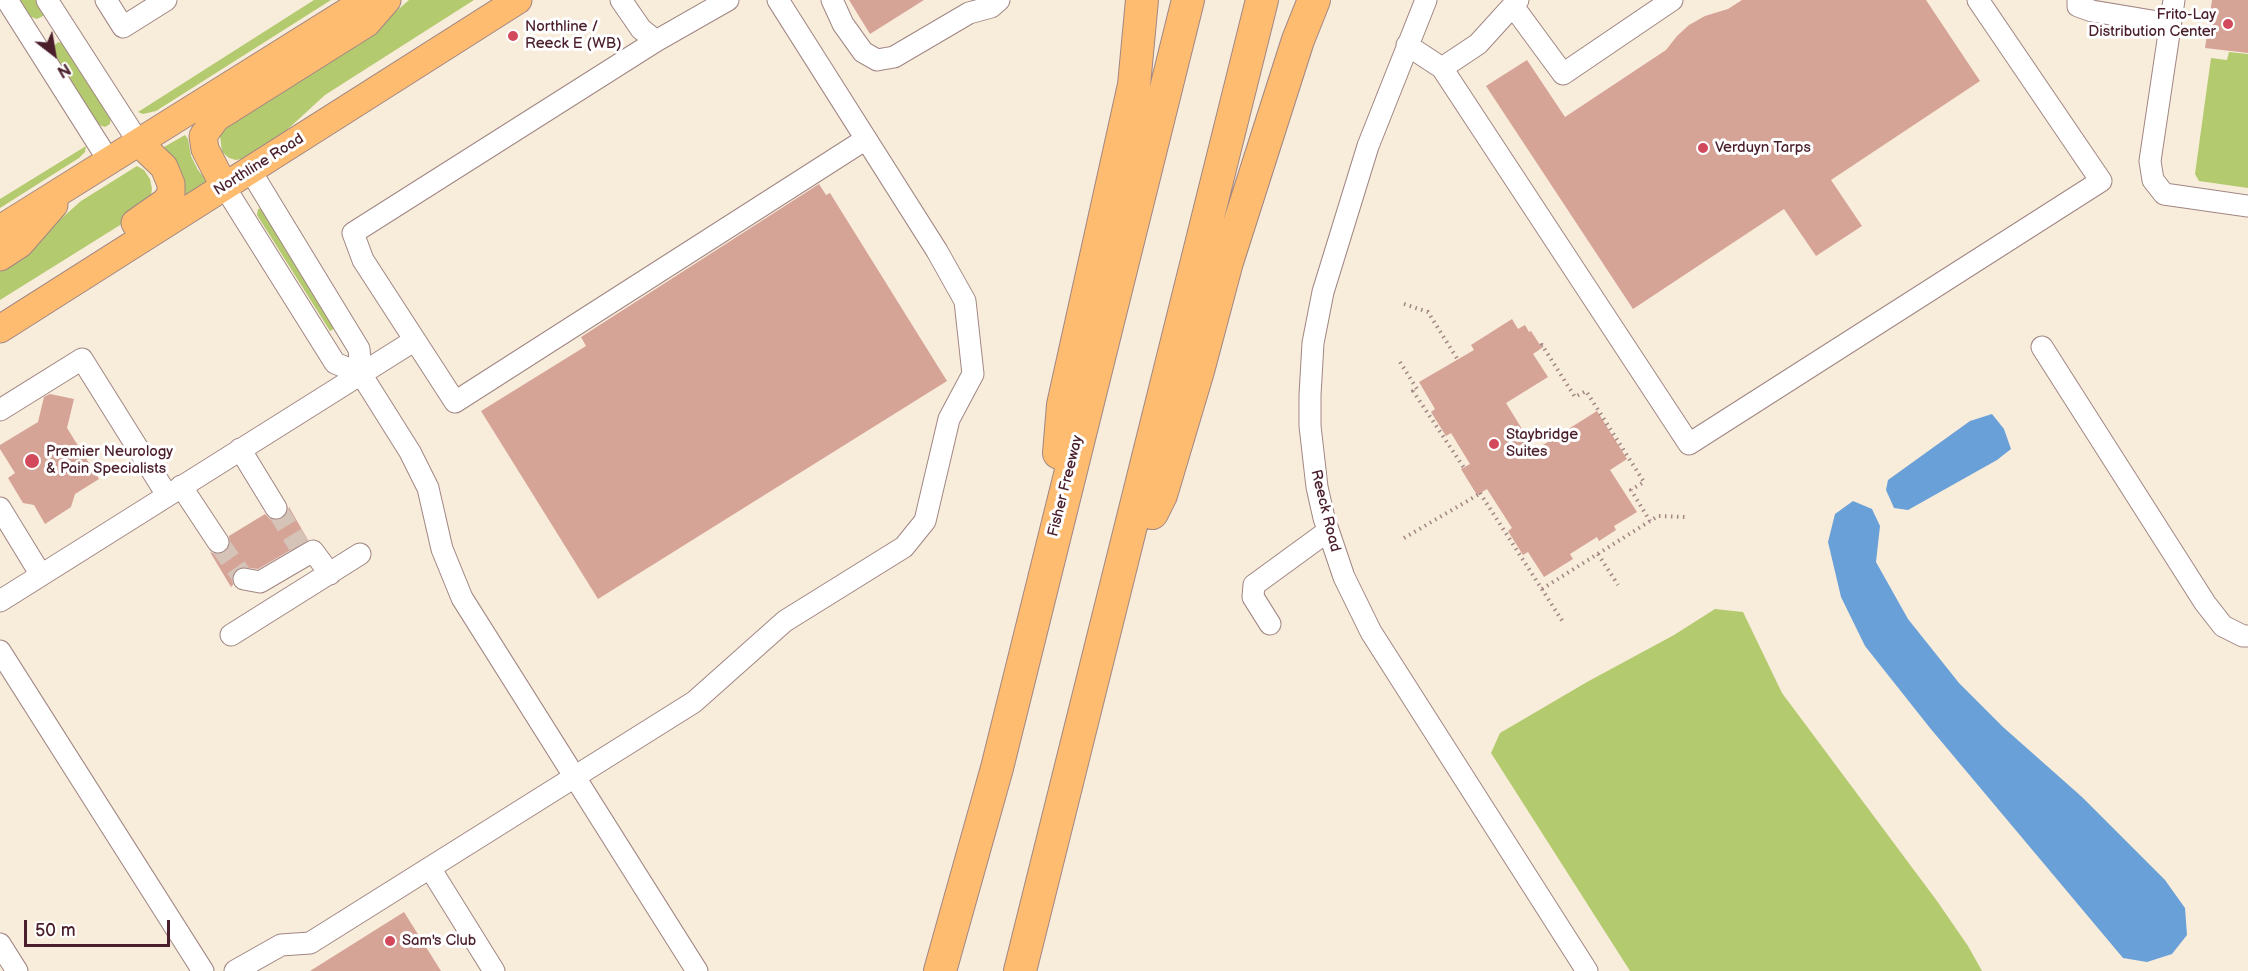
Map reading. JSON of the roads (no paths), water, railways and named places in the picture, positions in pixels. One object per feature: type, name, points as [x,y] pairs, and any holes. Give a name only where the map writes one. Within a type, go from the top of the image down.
[{"type":"highway","points":[[1048,560],[1064,405],[1134,85],[1142,0]]},
{"type":"highway","name":"Fisher Freeway","points":[[940,971],[997,768],[1188,0]]},
{"type":"highway","points":[[1020,971],[1262,0]]},
{"type":"highway","points":[[1117,584],[1161,495],[1198,372],[1227,262],[1298,40],[1314,0]]},
{"type":"main road","points":[[0,229],[366,0]]},
{"type":"main road","points":[[224,186],[205,149],[203,136],[216,118],[367,23],[387,0]]},
{"type":"main road","name":"Northline Road","points":[[0,329],[505,4]]},
{"type":"main road","points":[[0,313],[6,304],[165,202],[171,194],[168,174],[156,158],[139,143]]},
{"type":"main road","points":[[0,257],[20,244],[74,182]]},
{"type":"street","points":[[7,0],[108,161]]},
{"type":"street","points":[[47,0],[139,143]]},
{"type":"street","points":[[106,0],[123,27],[166,0]]},
{"type":"street","points":[[621,0],[641,29],[656,40]]},
{"type":"street","points":[[728,0],[656,40],[353,233],[363,260],[455,402],[866,139]]},
{"type":"street","points":[[235,971],[281,945],[310,943],[694,702],[785,621],[904,546],[925,521],[949,419],[973,374],[965,301],[778,0]]},
{"type":"street","points":[[832,0],[843,24],[863,52],[877,60],[894,57],[965,6],[991,7],[999,0]]},
{"type":"street","name":"Reeck Road","points":[[1426,0],[1368,146],[1323,292],[1313,343],[1310,395],[1310,426],[1317,488],[1328,531],[1344,577],[1371,632],[1587,971]]},
{"type":"street","points":[[1442,68],[1478,44],[1516,3],[1563,74],[1672,0]]},
{"type":"street","points":[[1407,45],[1442,68],[1689,444],[2101,181],[1978,0]]},
{"type":"street","points":[[2078,0],[2078,6],[2092,11],[2170,24]]},
{"type":"street","points":[[2174,0],[2150,161],[2153,180],[2164,194],[2248,206]]},
{"type":"street","points":[[31,39],[60,21]]},
{"type":"street","points":[[250,170],[359,349],[361,374],[410,452],[429,488],[442,549],[462,598],[574,776],[689,968]]},
{"type":"street","points":[[224,186],[335,363],[361,374]]},
{"type":"street","points":[[0,601],[415,340]]},
{"type":"street","points":[[2042,347],[2205,603],[2223,626],[2243,636],[2248,636]]},
{"type":"street","points":[[0,410],[82,359],[174,490],[218,542]]},
{"type":"street","points":[[240,449],[276,508]]},
{"type":"street","points":[[0,508],[41,575]]},
{"type":"street","points":[[1270,624],[1253,597],[1254,585],[1328,531]]},
{"type":"street","points":[[244,579],[260,582],[303,550],[313,551],[330,574]]},
{"type":"street","points":[[231,635],[360,554]]},
{"type":"street","points":[[0,651],[202,971]]},
{"type":"street","points":[[429,868],[494,971]]},
{"type":"street","points":[[0,944],[17,971]]},
{"type":"water","points":[[1992,414],[2004,429],[2011,449],[1997,460],[1908,510],[1894,508],[1886,490],[1888,480],[1970,421]]},
{"type":"water","points":[[1853,501],[1872,509],[1880,526],[1876,562],[1908,619],[1959,683],[2003,727],[2082,797],[2165,880],[2185,908],[2187,935],[2172,954],[2147,962],[2123,958],[1930,728],[1865,646],[1841,597],[1828,542],[1835,514]]},
{"type":"tunnel","points":[[276,508],[299,546]]},
{"type":"tunnel","points":[[218,542],[244,579]]},
{"type":"place","name":"Frito-Lay Distribution Center","points":[[2228,24]]},
{"type":"place","name":"Northline / Reeck E (WB)","points":[[513,36]]},
{"type":"place","name":"Verduyn Tarps","points":[[1703,148]]},
{"type":"place","name":"Staybridge Suites","points":[[1494,444]]},
{"type":"place","name":"Premier Neurology & Pain Specialists","points":[[32,461]]},
{"type":"place","name":"Sam's Club","points":[[390,941]]}]
